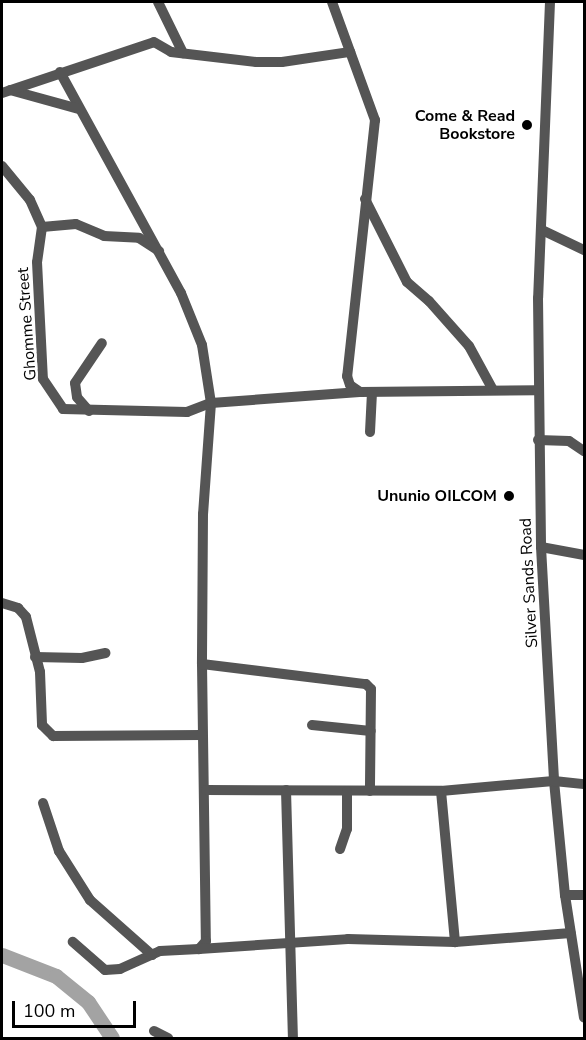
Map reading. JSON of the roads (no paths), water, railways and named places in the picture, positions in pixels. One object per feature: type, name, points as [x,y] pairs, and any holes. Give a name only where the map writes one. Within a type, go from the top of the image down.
[{"type":"street","points":[[158,2],[183,53]]},
{"type":"street","points":[[332,2],[375,120],[364,199],[347,376],[350,386],[360,392]]},
{"type":"street","name":"Silver Sands Road","points":[[549,2],[537,390],[541,547],[554,781],[565,895],[585,1018]]},
{"type":"street","points":[[6,91],[154,42],[171,52],[282,62],[350,52]]},
{"type":"street","points":[[60,72],[162,253],[202,345],[211,403],[203,514],[202,735],[206,790],[206,941],[199,949]]},
{"type":"street","points":[[6,91],[79,109]]},
{"type":"street","points":[[2,166],[30,200],[42,227],[76,225],[104,236],[139,238],[162,253]]},
{"type":"street","points":[[364,199],[407,282],[450,322],[469,346],[494,390]]},
{"type":"street","name":"Ghomme Street","points":[[42,227],[37,262],[43,380],[59,407],[89,411],[187,412],[211,403],[360,392],[537,390]]},
{"type":"street","points":[[542,230],[585,250]]},
{"type":"street","points":[[89,411],[77,397],[75,383],[102,343]]},
{"type":"street","points":[[370,432],[372,392]]},
{"type":"street","points":[[538,440],[569,441],[585,451]]},
{"type":"street","points":[[541,547],[585,555]]},
{"type":"street","points":[[2,603],[24,612],[40,672],[42,725],[52,736],[202,735]]},
{"type":"street","points":[[35,657],[82,658],[105,653]]},
{"type":"street","points":[[202,664],[366,684],[371,689],[370,791]]},
{"type":"street","points":[[312,725],[371,731]]},
{"type":"street","points":[[206,790],[441,791],[554,781],[585,784]]},
{"type":"street","points":[[286,790],[292,1038]]},
{"type":"street","points":[[340,849],[347,829],[347,791]]},
{"type":"street","points":[[441,791],[455,942]]},
{"type":"street","points":[[44,803],[59,851],[90,900],[152,955]]},
{"type":"street","points":[[565,895],[585,895]]},
{"type":"street","points":[[73,942],[105,970],[120,969],[152,955],[199,949],[348,939],[455,942],[571,933]]},
{"type":"street","points":[[154,1031],[168,1038]]},
{"type":"waterway","points":[[2,955],[56,976],[88,1002],[112,1038]]},
{"type":"place","name":"Come & Read Bookstore","points":[[527,125]]},
{"type":"place","name":"Ununio OILCOM","points":[[509,496]]}]
